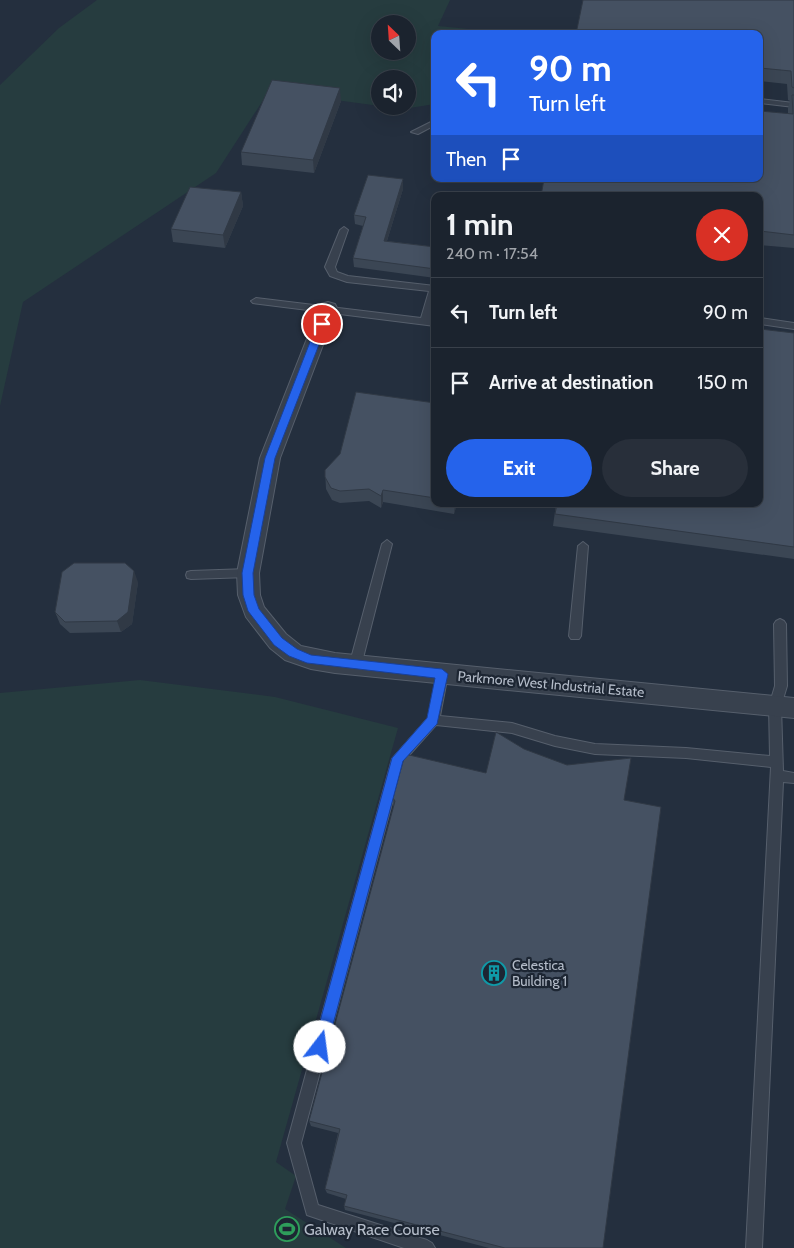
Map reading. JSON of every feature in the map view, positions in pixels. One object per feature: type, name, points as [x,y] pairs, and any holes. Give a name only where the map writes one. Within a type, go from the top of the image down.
[{"type":"street","name":"Parkmore West Industrial Estate","points":[[328,308],[270,458],[248,573],[249,595],[254,611],[278,641],[293,653],[311,659],[355,666],[784,707]]},
{"type":"lane","points":[[763,102],[794,105]]},
{"type":"lane","points":[[415,132],[431,124]]},
{"type":"lane","points":[[344,230],[330,267],[333,274],[348,279],[431,289]]},
{"type":"lane","points":[[256,300],[431,322]]},
{"type":"lane","points":[[425,321],[431,302]]},
{"type":"lane","points":[[763,321],[794,326]]},
{"type":"lane","points":[[355,666],[387,544]]},
{"type":"lane","points":[[575,636],[583,546]]},
{"type":"lane","points":[[191,575],[248,573]]},
{"type":"lane","points":[[754,1248],[777,776],[775,762],[784,707],[781,686],[780,624]]},
{"type":"lane","points":[[427,1248],[312,1210],[294,1144],[398,758],[432,720],[442,674]]},
{"type":"lane","points":[[432,720],[512,728],[555,741],[595,749],[686,753],[775,762]]},
{"type":"lane","points":[[777,776],[794,778]]},
{"type":"green space","points":[[97,0],[450,0],[438,26],[480,30],[431,30],[431,105],[416,107],[416,70],[371,70],[371,105],[269,91],[216,173],[23,302],[0,406],[0,85],[59,28]]},
{"type":"green space","points":[[140,680],[275,697],[398,728],[276,1162],[296,1176],[285,1209],[346,1248],[0,1248],[0,693]]},
{"type":"building","points":[[583,0],[794,0],[794,88],[792,87],[791,71],[763,68],[763,30],[577,30]]},
{"type":"building","points":[[272,80],[340,88],[313,160],[241,152]]},
{"type":"building","points":[[792,95],[794,95],[794,235],[763,231],[763,192],[542,192],[543,182],[763,182],[763,111],[793,114]]},
{"type":"building","points":[[368,175],[403,179],[384,241],[431,247],[431,268],[353,258],[366,217],[354,215]]},
{"type":"building","points":[[190,187],[241,192],[223,235],[171,229]]},
{"type":"building","points":[[763,329],[794,333],[794,547],[555,514],[556,507],[763,507]]},
{"type":"building","points":[[356,392],[431,402],[431,497],[383,490],[381,496],[369,489],[340,491],[331,488],[325,477],[325,470],[340,454]]},
{"type":"building","points":[[74,563],[125,563],[134,571],[128,612],[117,621],[65,622],[55,612],[62,572]]},
{"type":"building","name":"Celestica Building 1","points":[[496,732],[524,749],[567,765],[631,758],[624,800],[661,807],[603,1248],[505,1248],[344,1206],[347,1195],[325,1189],[340,1129],[309,1121],[395,801],[393,798],[405,754],[486,773]]},
{"type":"place","name":"Celestica Building 1","points":[[494,973]]},
{"type":"place","name":"Galway Race Course","points":[[287,1229]]},
{"type":"route","points":[[320,1047],[398,758],[432,720],[442,674],[355,666],[311,659],[293,653],[278,641],[254,611],[249,595],[248,573],[270,458],[322,324]]}]
